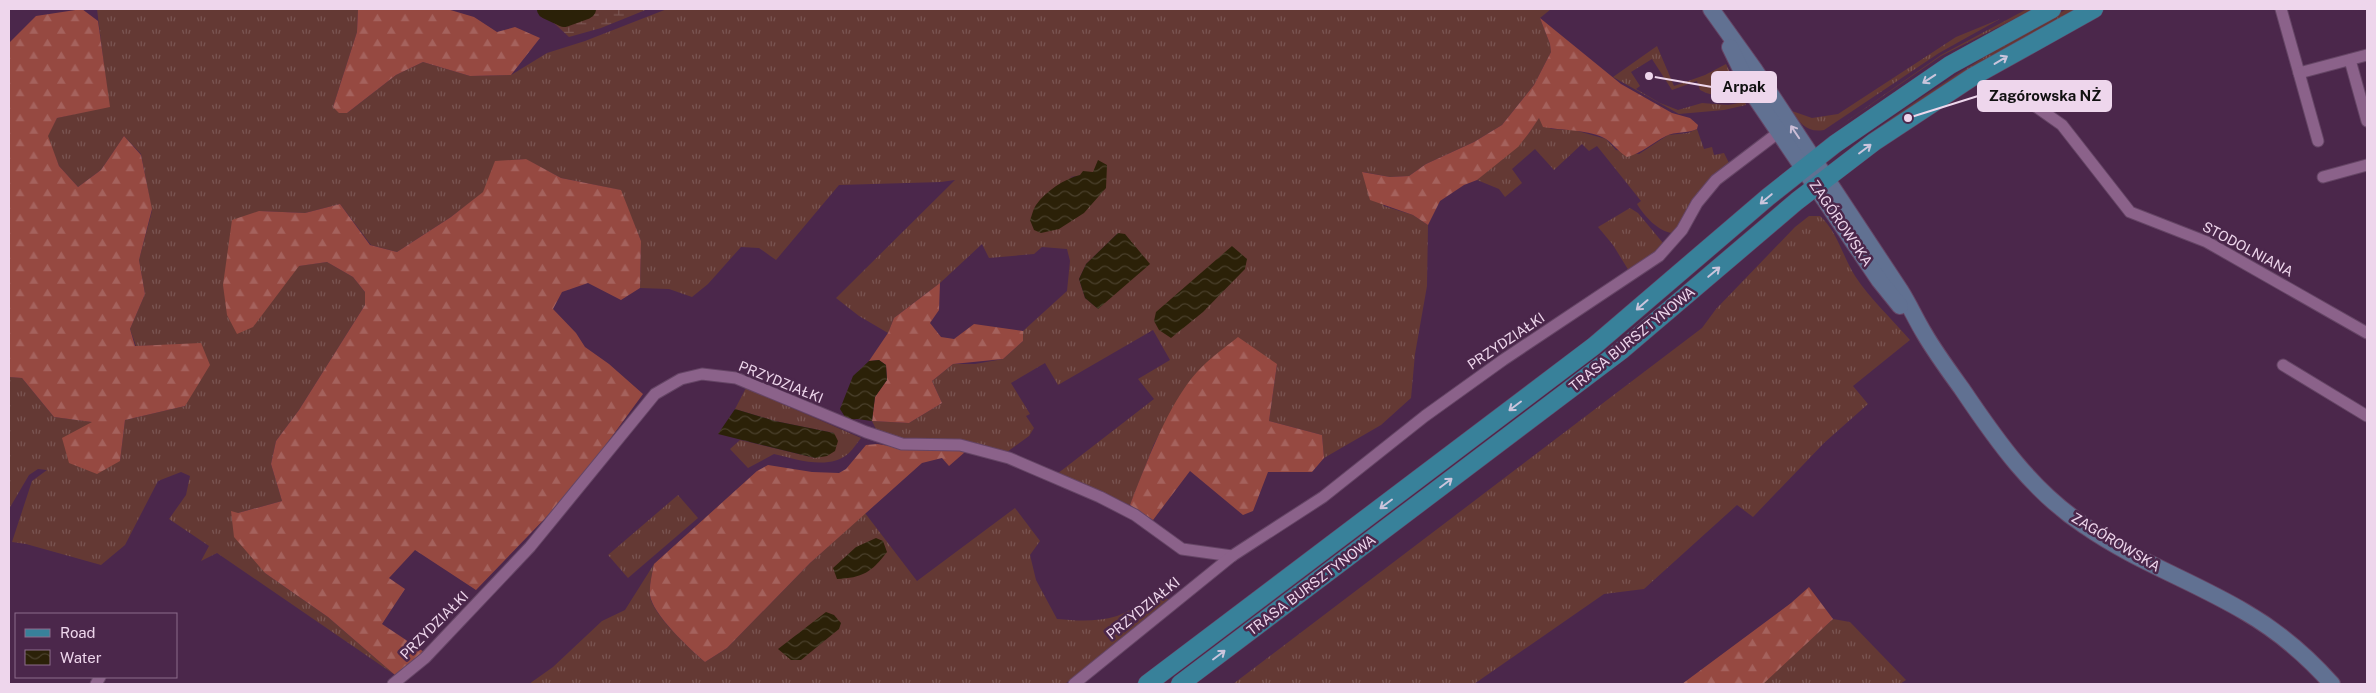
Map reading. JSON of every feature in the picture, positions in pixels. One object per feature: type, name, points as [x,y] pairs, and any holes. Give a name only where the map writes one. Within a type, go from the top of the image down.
[{"type":"main road","name":"TRASA BURSZTYNOWA","points":[[1147,684],[1594,346],[1809,164],[1878,113],[1950,65],[2052,9]]},
{"type":"main road","name":"TRASA BURSZTYNOWA","points":[[1180,684],[1622,350],[1821,182],[1874,142],[1956,87],[2094,9]]},
{"type":"street","points":[[1711,9],[1724,30],[1739,67],[1770,107]]},
{"type":"street","points":[[2281,9],[2318,141]]},
{"type":"street","points":[[2300,74],[2367,55]]},
{"type":"street","points":[[2350,60],[2367,121]]},
{"type":"street","name":"STODOLNIANA","points":[[2011,89],[2062,125],[2130,212],[2207,242],[2366,329]]},
{"type":"street","name":"ZAGÓROWSKA","points":[[1770,107],[1779,132],[1809,164]]},
{"type":"street","name":"ZAGÓROWSKA","points":[[1770,107],[1821,182],[1879,280],[1923,332],[2003,449],[2050,499],[2084,526],[2131,554],[2232,604],[2261,622],[2305,656],[2332,684]]},
{"type":"street","name":"PRZYDZIAŁKI","points":[[1074,684],[1232,556],[1323,497],[1425,416],[1503,360],[1659,256],[1682,230],[1716,180],[1779,132]]},
{"type":"street","points":[[2323,177],[2367,165]]},
{"type":"street","points":[[2284,365],[2367,416]]},
{"type":"street","name":"PRZYDZIAŁKI","points":[[393,684],[425,658],[530,547],[655,394],[681,379],[702,374],[736,378],[866,432],[902,444],[960,445],[1009,458],[1126,510],[1151,525],[1182,549],[1232,556]]},
{"type":"green space","points":[[82,9],[98,21],[110,107],[57,118],[48,136],[59,166],[78,187],[101,170],[124,136],[141,155],[152,209],[139,260],[145,294],[130,329],[135,346],[201,343],[210,365],[185,406],[125,420],[120,461],[97,474],[69,463],[62,438],[92,422],[54,417],[22,378],[9,377],[9,43],[36,16]]},
{"type":"green space","points":[[97,9],[358,9],[357,32],[333,107],[347,113],[396,75],[423,62],[470,76],[511,75],[547,53],[585,41],[667,9],[1551,9],[1540,18],[1550,44],[1551,52],[1534,85],[1502,125],[1474,142],[1426,164],[1409,176],[1390,177],[1363,172],[1384,206],[1413,215],[1428,225],[1427,286],[1415,354],[1411,398],[1381,425],[1324,458],[1322,435],[1269,421],[1277,364],[1182,393],[1154,444],[1130,505],[1057,474],[1154,399],[1138,379],[1170,360],[1153,330],[1058,385],[1045,363],[1011,383],[1030,414],[1026,416],[1034,428],[1029,436],[1007,452],[965,440],[909,441],[877,431],[872,421],[909,423],[942,403],[932,381],[953,364],[975,364],[1003,359],[1023,341],[1023,331],[1067,291],[1070,261],[1067,249],[1042,247],[1034,254],[989,258],[982,244],[940,283],[894,318],[888,333],[859,316],[836,298],[955,180],[839,185],[776,260],[759,248],[741,247],[708,284],[692,297],[669,289],[640,288],[641,241],[620,190],[561,178],[525,159],[495,162],[484,192],[451,217],[397,252],[371,245],[340,204],[305,213],[259,211],[277,294],[298,266],[327,262],[353,277],[365,292],[365,305],[299,410],[276,441],[271,464],[282,501],[238,513],[265,573],[328,617],[395,675],[217,553],[201,561],[209,546],[169,519],[186,495],[190,476],[181,472],[158,481],[125,545],[101,565],[26,544],[12,542],[32,481],[47,470],[38,469],[29,475],[9,509],[9,377],[22,378],[54,417],[93,422],[120,461],[125,420],[185,406],[201,344],[136,346],[130,329],[145,294],[139,260],[152,211],[141,154],[124,136],[101,170],[78,187],[59,166],[47,136],[57,118],[109,106]],"holes":[[[1105,172],[1106,188],[1070,177]],[[1118,233],[1098,308],[1097,308],[1085,298],[1079,279],[1086,264]]]},
{"type":"green space","points":[[358,9],[447,9],[474,17],[497,32],[515,27],[540,38],[511,75],[470,76],[423,62],[396,75],[347,113],[339,113],[333,107],[357,32]]},
{"type":"green space","points":[[539,9],[648,9],[601,28],[569,37]]},
{"type":"green space","points":[[2027,9],[2034,9],[1941,56],[1831,132],[1941,55]]},
{"type":"green space","points":[[2067,9],[2079,9],[1850,151],[1849,149],[1875,130],[1956,75]]},
{"type":"green space","points":[[1540,18],[1621,84],[1672,113],[1690,118],[1698,125],[1697,129],[1670,134],[1627,157],[1600,136],[1543,127],[1539,118],[1518,147],[1477,180],[1464,185],[1440,201],[1428,225],[1413,215],[1370,200],[1362,172],[1390,177],[1409,176],[1426,164],[1474,142],[1502,125],[1534,85],[1551,52],[1550,44]]},
{"type":"green space","points":[[2000,19],[1939,53],[1824,130],[1809,129],[1798,120],[1792,111],[1812,118],[1838,114],[1956,37]]},
{"type":"green space","points":[[1657,46],[1674,86],[1705,75],[1726,64],[1741,95],[1725,97],[1710,94],[1700,90],[1697,81],[1672,90],[1652,59],[1631,72],[1640,86],[1636,89],[1660,103],[1678,110],[1702,103],[1728,105],[1745,102],[1746,105],[1724,110],[1679,114],[1613,77]]},
{"type":"green space","points":[[1539,117],[1551,129],[1574,130],[1606,139],[1616,150],[1639,154],[1668,135],[1688,133],[1697,129],[1704,149],[1712,147],[1714,155],[1724,153],[1730,165],[1672,233],[1652,223],[1644,214],[1637,204],[1641,201],[1597,146],[1589,151],[1582,144],[1554,170],[1535,149],[1512,169],[1522,183],[1505,197],[1499,189],[1477,180],[1529,133]]},
{"type":"green space","points":[[526,159],[561,178],[621,190],[641,241],[640,288],[621,300],[588,283],[562,292],[553,309],[576,333],[585,347],[609,364],[643,394],[591,465],[554,509],[476,590],[415,550],[389,578],[405,589],[382,624],[424,652],[395,675],[328,617],[265,573],[234,537],[231,511],[238,513],[282,501],[271,464],[276,441],[299,410],[365,305],[365,292],[353,277],[327,262],[299,266],[253,327],[237,334],[227,315],[223,285],[232,220],[259,211],[305,213],[340,204],[370,245],[397,252],[451,217],[483,192],[495,161]]},
{"type":"green space","points":[[1630,208],[1638,213],[1663,243],[1659,250],[1629,271],[1613,245],[1598,227]]},
{"type":"green space","points":[[1809,216],[1820,216],[1826,222],[1855,276],[1874,301],[1910,340],[1853,386],[1868,404],[1824,443],[1753,517],[1737,505],[1644,589],[1604,594],[1474,684],[1233,684],[1702,328],[1716,309],[1795,227]]},
{"type":"green space","points":[[940,283],[939,310],[930,323],[941,337],[954,339],[974,324],[1023,331],[1023,341],[1003,359],[953,364],[932,381],[942,403],[909,423],[872,421],[875,397],[887,380],[886,365],[879,360],[869,361],[888,333],[894,318]]},
{"type":"green space","points":[[1238,337],[1277,364],[1269,421],[1322,435],[1324,458],[1312,472],[1268,472],[1253,511],[1243,515],[1190,471],[1153,520],[1130,505],[1167,417],[1186,385],[1197,372]]},
{"type":"green space","points":[[746,388],[861,438],[849,453],[832,461],[822,463],[802,461],[774,454],[748,468],[730,449],[740,440],[815,458],[834,433],[775,421],[735,409]]},
{"type":"green space","points":[[877,444],[909,449],[959,449],[965,452],[949,466],[942,458],[922,463],[810,563],[727,648],[705,662],[673,631],[652,603],[650,588],[654,564],[757,471],[768,465],[812,472],[839,473],[846,469],[866,445]]},
{"type":"green space","points":[[678,495],[698,518],[628,578],[608,555]]},
{"type":"green space","points":[[1015,508],[1040,541],[1030,555],[1036,580],[1057,619],[1080,621],[1102,619],[1117,616],[1154,599],[1169,599],[1065,684],[529,684],[553,667],[602,621],[625,610],[654,564],[650,588],[652,604],[673,631],[705,662],[727,648],[810,563],[865,513],[917,581]]},
{"type":"green space","points":[[1809,587],[1833,619],[1763,684],[1682,684],[1791,603]]},
{"type":"green space","points":[[1833,619],[1850,622],[1906,680],[1900,684],[1761,684]]},
{"type":"water","points":[[1098,160],[1107,165],[1106,188],[1084,213],[1059,229],[1041,233],[1034,230],[1030,220],[1040,200],[1056,186],[1080,175],[1083,171],[1093,172]]},
{"type":"water","points":[[1118,233],[1125,234],[1150,264],[1098,309],[1085,298],[1079,279],[1086,264]]},
{"type":"water","points":[[1232,246],[1247,259],[1245,269],[1203,312],[1171,338],[1159,330],[1154,321],[1156,312]]},
{"type":"water","points":[[879,360],[886,365],[887,380],[875,397],[872,421],[847,420],[840,409],[853,376],[869,361]]},
{"type":"water","points":[[735,409],[775,421],[834,433],[838,441],[835,451],[827,456],[815,458],[718,434]]},
{"type":"water","points":[[876,538],[883,541],[887,552],[876,565],[866,573],[837,579],[833,568],[856,547]]},
{"type":"water","points":[[826,612],[834,615],[841,623],[839,629],[801,660],[791,660],[778,649]]},
{"type":"waterway","points":[[547,9],[564,17],[586,9]]},
{"type":"place","name":"Arpak","points":[[1649,76]]},
{"type":"place","name":"Zagórowska NŻ","points":[[1908,118]]}]
